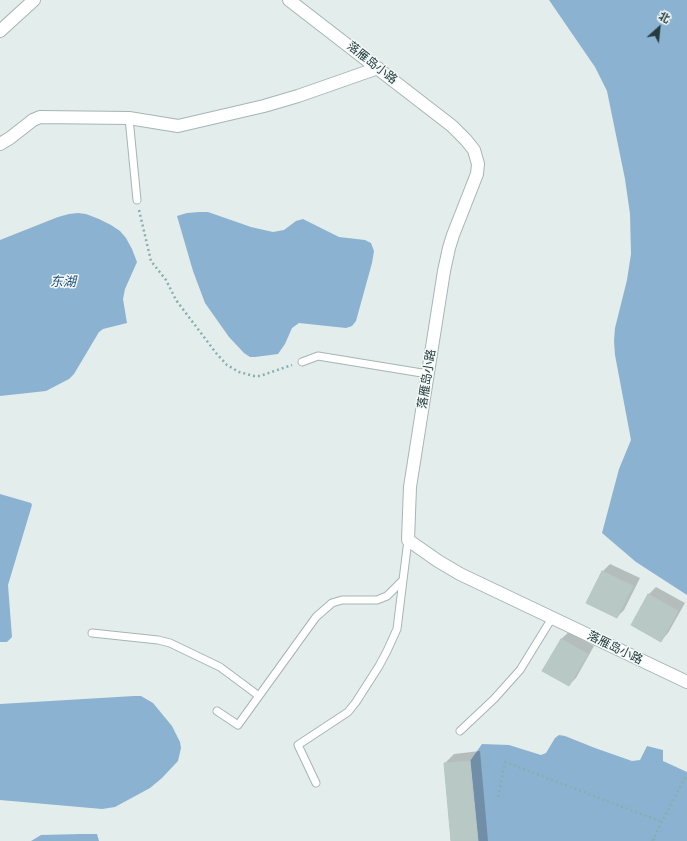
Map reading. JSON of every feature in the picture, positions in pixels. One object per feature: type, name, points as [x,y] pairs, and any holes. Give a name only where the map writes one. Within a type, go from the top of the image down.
[{"type":"street","points":[[0,31],[34,0]]},
{"type":"street","name":"落雁岛小路","points":[[289,0],[452,126],[474,150],[478,164],[477,174],[448,248],[410,488],[408,540],[460,574],[687,682]]},
{"type":"street","points":[[0,144],[33,120],[40,117],[129,118],[178,126],[264,106],[298,96],[378,68]]},
{"type":"lane","points":[[129,118],[137,200]]},
{"type":"lane","points":[[302,362],[318,356],[428,374]]},
{"type":"lane","points":[[316,782],[298,745],[348,712],[379,666],[397,629],[408,540]]},
{"type":"lane","points":[[217,711],[238,725],[321,611],[337,601],[382,599],[403,580]]},
{"type":"lane","points":[[460,731],[520,670],[552,618]]},
{"type":"lane","points":[[92,633],[158,640],[170,643],[220,666],[258,696]]},
{"type":"path","points":[[137,200],[151,261],[166,280],[176,300],[216,353],[227,365],[239,372],[260,376],[302,362]]},
{"type":"path","points":[[498,797],[505,762],[662,822]]},
{"type":"path","points":[[657,841],[653,840],[687,774]]},
{"type":"water","points":[[549,0],[687,0],[687,595],[636,562],[602,533],[619,469],[631,440],[615,355],[614,341],[615,328],[627,280],[631,254],[630,214],[625,179],[607,91],[595,67]]},
{"type":"water","points":[[208,212],[251,227],[273,232],[284,230],[296,221],[303,219],[339,237],[365,240],[371,243],[374,251],[372,263],[356,321],[352,326],[346,328],[299,323],[292,328],[285,344],[278,354],[250,357],[244,353],[229,337],[205,303],[193,271],[177,216]]},
{"type":"water","name":"东湖","points":[[78,213],[86,214],[99,219],[120,231],[132,249],[137,262],[125,289],[123,299],[127,323],[103,329],[99,332],[74,374],[69,379],[46,391],[0,396],[0,240],[58,217]]},
{"type":"water","points":[[0,494],[31,503],[32,505],[8,585],[12,637],[7,642],[0,642]]},
{"type":"water","points":[[141,696],[153,703],[172,726],[180,742],[181,748],[178,761],[150,788],[115,807],[102,809],[0,800],[0,704]]},
{"type":"water","points":[[559,735],[632,761],[640,760],[647,746],[663,750],[663,761],[687,772],[687,841],[478,841],[470,761],[482,744],[509,745],[541,755],[546,753],[555,738]]},
{"type":"water","points":[[97,834],[99,841],[31,841],[41,835]]},
{"type":"building","points":[[602,571],[633,586],[617,618],[586,603]]},
{"type":"building","points":[[648,594],[678,611],[661,642],[631,625]]},
{"type":"building","points":[[561,639],[588,654],[569,686],[542,671]]},
{"type":"building","points":[[470,761],[478,841],[451,841],[444,763]]}]
